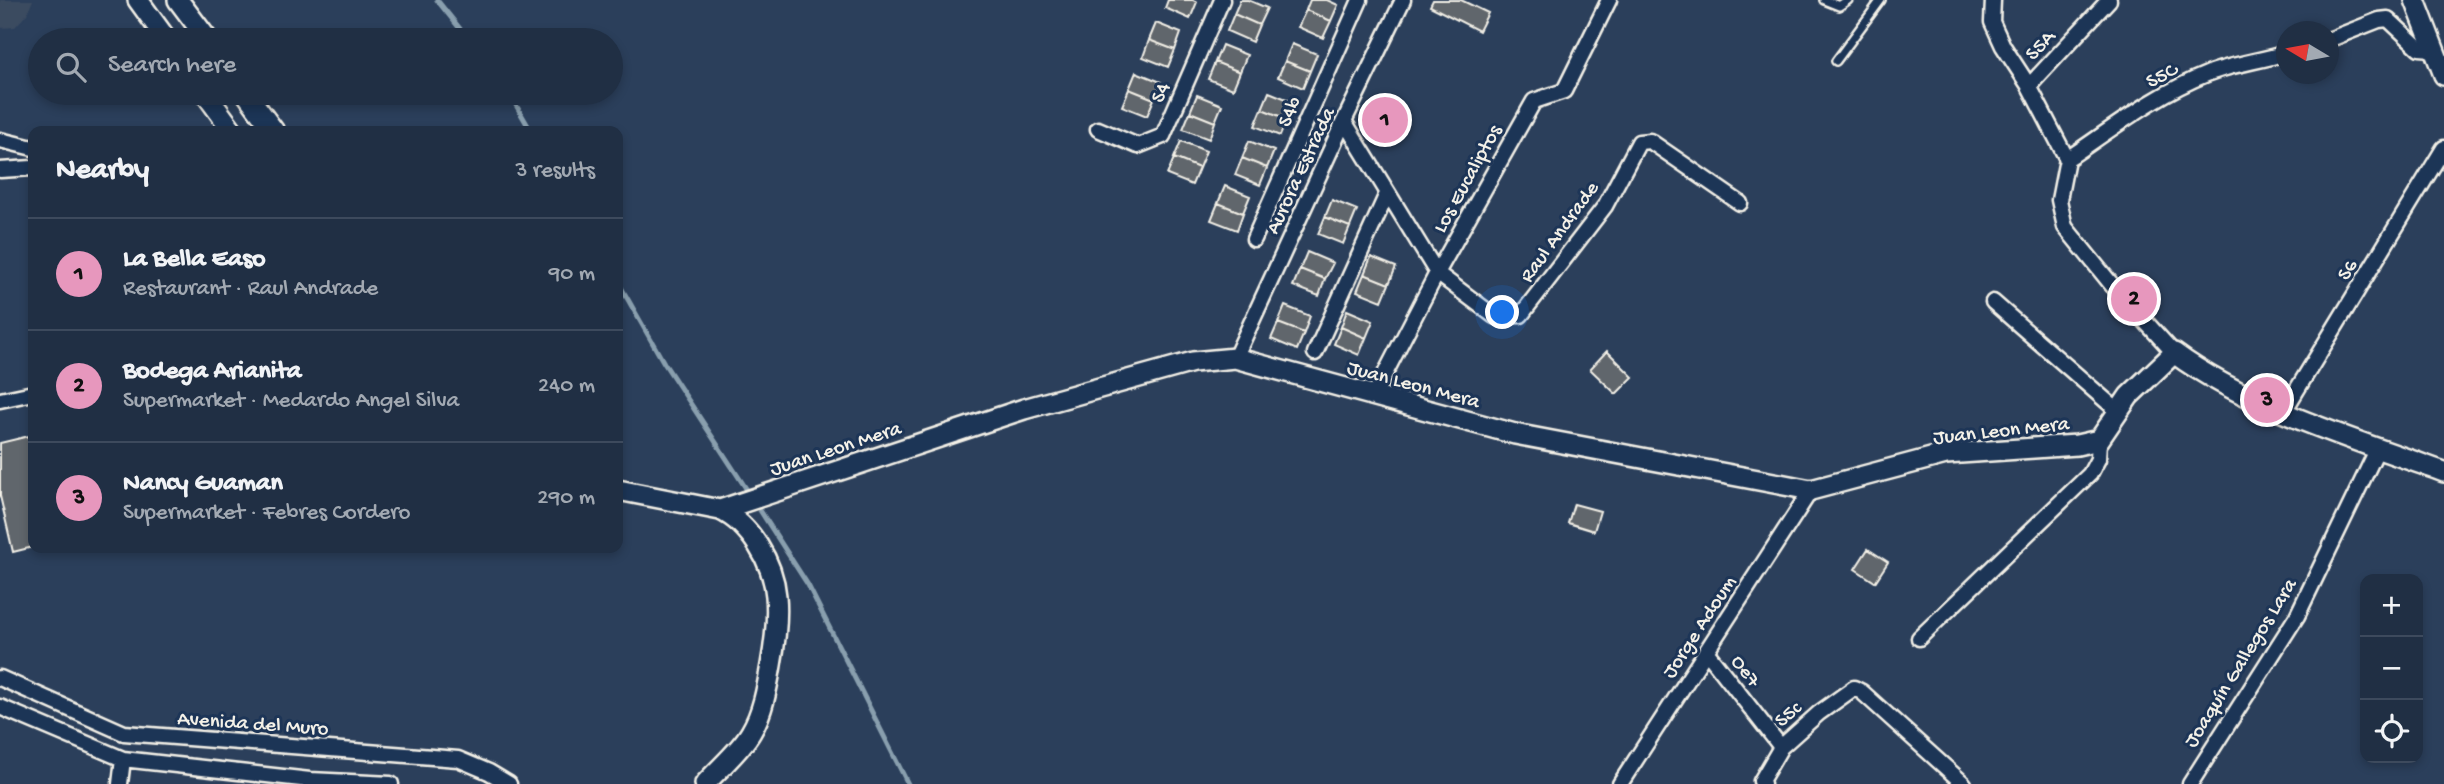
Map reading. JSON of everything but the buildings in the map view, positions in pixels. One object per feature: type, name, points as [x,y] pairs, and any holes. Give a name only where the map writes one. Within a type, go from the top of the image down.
[{"type":"street","points":[[138,0],[158,28]]},
{"type":"street","points":[[178,0],[199,28]]},
{"type":"street","name":"S4","points":[[1098,129],[1138,146],[1163,136],[1222,0]]},
{"type":"street","name":"S4b","points":[[1254,239],[1360,0]]},
{"type":"street","name":"Los Eucaliptos","points":[[1374,395],[1437,273],[1534,101],[1564,90],[1609,0]]},
{"type":"street","points":[[1993,0],[1992,22],[2003,46],[2029,86],[2067,159],[2059,200],[2065,227],[2112,285],[2174,353],[2201,373],[2284,411],[2444,472]]},
{"type":"street","name":"S5A","points":[[2029,86],[2109,0]]},
{"type":"street","points":[[2414,0],[2444,75]]},
{"type":"street","name":"Aurora Estrada","points":[[1236,358],[1398,2]]},
{"type":"street","points":[[2339,36],[2388,19],[2420,48],[2433,48]]},
{"type":"street","name":"S5C","points":[[2067,159],[2156,98],[2208,73],[2276,56]]},
{"type":"street","points":[[214,105],[229,126]]},
{"type":"street","points":[[255,105],[270,126]]},
{"type":"street","name":"Raul Andrade","points":[[1344,121],[1437,273],[1494,316],[1521,316],[1605,206],[1639,142],[1650,141],[1740,203]]},
{"type":"street","points":[[0,140],[28,147]]},
{"type":"street","name":"S6","points":[[2284,411],[2444,148]]},
{"type":"street","points":[[0,170],[28,168]]},
{"type":"street","points":[[1315,354],[1387,194]]},
{"type":"street","points":[[1993,302],[2119,412]]},
{"type":"street","name":"Juan Leon Mera","points":[[623,491],[720,510],[1024,409],[1193,362],[1236,358],[1515,434],[1811,491],[1946,454],[2077,445],[2099,440],[2137,389],[2174,353]]},
{"type":"street","points":[[0,400],[28,394]]},
{"type":"street","points":[[1919,638],[2090,474],[2098,459],[2099,440]]},
{"type":"street","name":"Joaquín Gallegos Lara","points":[[2190,784],[2297,616],[2378,448]]},
{"type":"street","name":"Jorge Adoum","points":[[1620,784],[1811,491]]},
{"type":"street","points":[[705,784],[751,733],[762,709],[774,646],[776,594],[763,552],[747,529],[731,515],[720,510]]},
{"type":"street","name":"Oe7","points":[[1706,651],[1781,747]]},
{"type":"street","name":"Avenida del Muro","points":[[0,678],[124,733],[458,759],[509,784]]},
{"type":"street","name":"S5c","points":[[1762,783],[1781,747],[1819,713],[1854,688],[1862,692],[1964,784]]},
{"type":"street","points":[[0,707],[123,759],[310,780],[391,784]]},
{"type":"street","points":[[120,784],[123,759]]},
{"type":"lane","points":[[1824,0],[1839,6],[1848,0]]},
{"type":"lane","points":[[1836,61],[1881,0]]},
{"type":"shaded area","points":[[0,0],[33,0],[27,14],[15,27],[0,28]]},
{"type":"waterway","points":[[437,0],[459,28]]},
{"type":"waterway","points":[[516,105],[528,126]]},
{"type":"waterway","points":[[623,291],[664,363],[751,496]]},
{"type":"waterway","points":[[756,504],[808,585],[908,784]]},
{"type":"place","name":"La Bella Easo","points":[[1385,120]]},
{"type":"place","name":"Bodega Arianita","points":[[2134,299]]},
{"type":"place","name":"Nancy Guaman","points":[[2267,400]]}]
